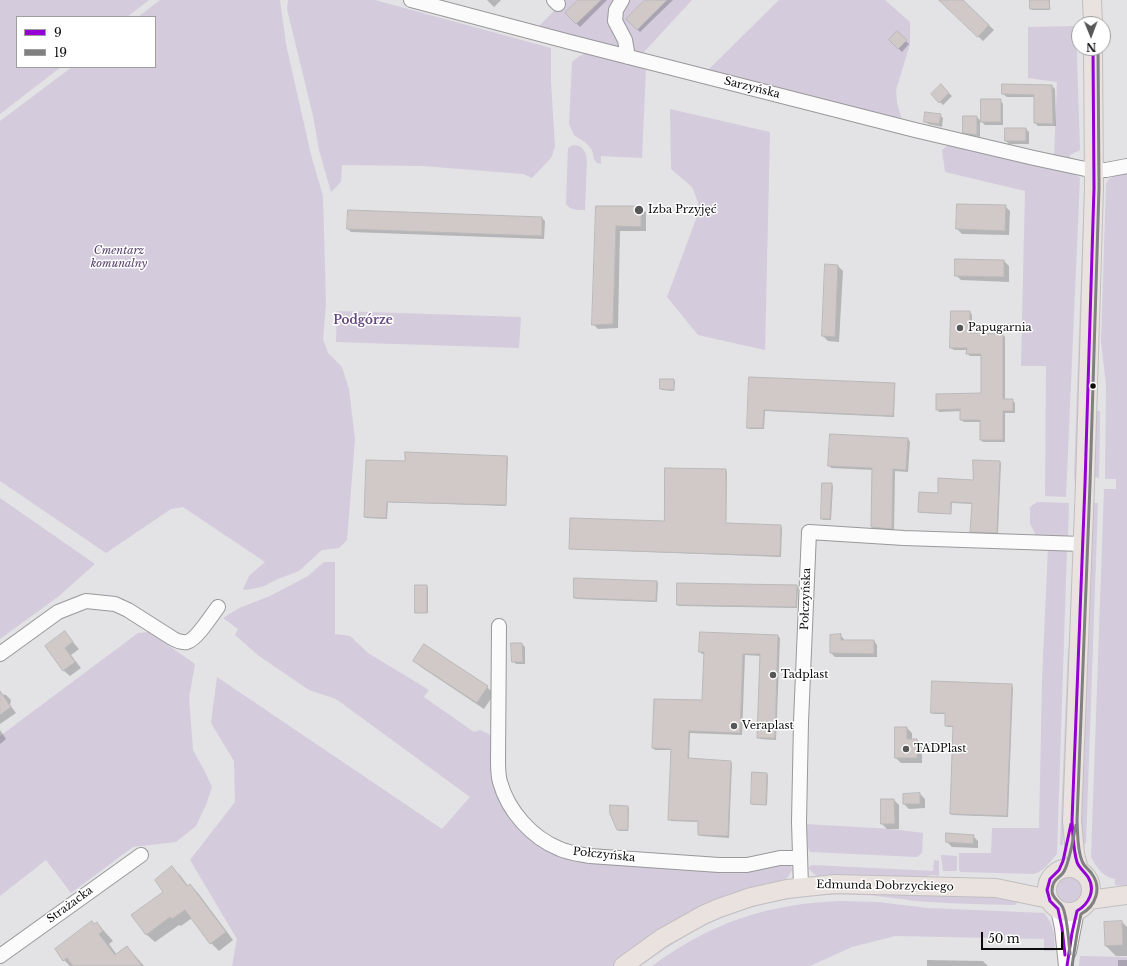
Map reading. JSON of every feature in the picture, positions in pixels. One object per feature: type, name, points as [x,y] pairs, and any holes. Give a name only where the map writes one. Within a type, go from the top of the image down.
[{"type":"main road","points":[[1092,0],[1093,16]]},
{"type":"main road","points":[[1083,906],[1092,890],[1075,854],[1072,821],[1094,170],[1093,56]]},
{"type":"main road","points":[[1072,821],[1063,861],[1047,890],[1053,904],[1067,912],[1083,906],[1127,895]]},
{"type":"main road","points":[[1054,875],[1065,868],[1071,867],[1085,876],[1112,887],[1127,890]]},
{"type":"main road","name":"Edmunda Dobrzyckiego","points":[[623,966],[675,930],[702,915],[751,897],[787,888],[834,884],[999,888],[1054,875]]},
{"type":"main road","name":"Edmunda Dobrzyckiego","points":[[999,888],[1053,904]]},
{"type":"street","name":"Sarzyńska","points":[[411,0],[448,5],[628,56],[915,130],[1094,170],[1106,170],[1127,166]]},
{"type":"street","points":[[622,0],[616,10],[615,21],[625,40],[628,56]]},
{"type":"street","name":"Połczyńska","points":[[800,887],[799,822],[801,722],[809,532],[904,538],[1082,544]]},
{"type":"street","points":[[0,654],[58,612],[86,601],[115,604],[128,610],[179,642],[186,643],[190,642],[202,629],[218,607]]},
{"type":"street","name":"Połczyńska","points":[[498,626],[498,774],[502,788],[509,803],[533,832],[546,842],[574,854],[720,865],[747,865],[780,858],[800,858]]},
{"type":"street","name":"Strażacka","points":[[0,956],[141,855]]},
{"type":"street","points":[[1053,904],[1062,928],[1066,966]]},
{"type":"street","points":[[1066,966],[1073,928],[1083,906]]},
{"type":"green space","points":[[0,0],[149,0],[128,16],[16,16],[16,68],[60,68],[0,114]]},
{"type":"green space","name":"Cmentarz komunalny","points":[[160,0],[280,0],[286,44],[311,155],[323,196],[326,304],[323,339],[328,353],[342,367],[349,389],[355,439],[347,540],[339,548],[322,550],[299,571],[262,587],[245,590],[243,589],[249,576],[265,562],[183,507],[171,509],[106,553],[0,481],[0,121],[71,68],[156,68],[156,16],[139,16]]},
{"type":"green space","points":[[288,0],[375,0],[551,48],[551,81],[555,147],[551,158],[532,178],[523,174],[423,166],[342,165],[341,182],[331,192],[319,150],[313,116],[287,9]]},
{"type":"green space","points":[[565,0],[692,0],[643,53],[538,27]]},
{"type":"green space","points":[[779,0],[885,0],[910,22],[910,44],[896,90],[897,103],[902,120],[708,70]]},
{"type":"green space","points":[[1071,26],[1071,56],[1077,56],[1080,150],[1070,155],[1070,159],[1054,157],[1057,82],[1028,78],[1028,27]]},
{"type":"green space","points":[[584,54],[591,54],[646,68],[642,158],[601,156],[601,164],[597,163],[594,159],[592,150],[586,143],[574,135],[569,124],[572,62]]},
{"type":"green space","points":[[670,109],[770,132],[765,350],[698,335],[667,297],[696,219],[698,202],[692,187],[671,169]]},
{"type":"green space","points":[[949,144],[1072,174],[1080,178],[1066,497],[1045,496],[1046,366],[1021,366],[1025,191],[945,172],[942,150]]},
{"type":"green space","points":[[573,145],[581,147],[585,151],[587,160],[585,210],[572,209],[566,204],[568,148]]},
{"type":"green space","points":[[1127,170],[1127,886],[1115,885],[1115,879],[1107,876],[1101,871],[1091,857],[1104,489],[1116,489],[1116,479],[1105,479],[1106,385],[1101,341],[1106,184],[1108,180],[1118,175],[1117,171]]},
{"type":"green space","points":[[1086,189],[1076,496],[1074,475],[1084,192]]},
{"type":"green space","points":[[337,311],[521,317],[519,348],[336,342]]},
{"type":"green space","points":[[1097,411],[1100,411],[1099,478],[1092,476],[1091,457]]},
{"type":"green space","points":[[0,498],[95,564],[59,596],[0,639]]},
{"type":"green space","points":[[1037,502],[1069,503],[1068,536],[1036,535],[1030,524],[1030,507]]},
{"type":"green space","points":[[1089,503],[1098,503],[1086,843],[1084,845],[1079,845]]},
{"type":"green space","points":[[1048,547],[1067,548],[1057,854],[1043,869],[1033,874],[961,872],[959,870],[959,853],[991,853],[992,828],[1039,828],[1042,681]]},
{"type":"green space","points":[[324,562],[335,562],[335,634],[350,636],[368,653],[429,690],[424,697],[474,732],[480,730],[489,734],[492,742],[493,779],[558,855],[788,863],[792,870],[788,877],[781,882],[646,942],[613,966],[232,966],[237,939],[190,860],[235,802],[234,761],[211,723],[217,677],[442,829],[470,797],[336,699],[309,690],[259,656],[235,635],[238,629],[223,618],[239,608],[270,596],[308,576]]},
{"type":"green space","points":[[149,632],[195,664],[189,698],[193,750],[212,787],[206,805],[196,826],[176,842],[133,847],[71,893],[46,860],[0,896],[0,736],[138,633]]},
{"type":"green space","points":[[1068,646],[1071,667],[1063,845],[1060,845]]},
{"type":"green space","points":[[804,824],[892,829],[923,833],[922,853],[917,857],[810,852],[808,848],[807,836],[804,836]]},
{"type":"green space","points":[[941,855],[957,856],[957,870],[943,871]]},
{"type":"green space","points":[[934,860],[939,861],[939,876],[933,875],[912,879],[819,877],[808,868],[812,865],[933,871]]},
{"type":"green space","points":[[1069,877],[1079,881],[1083,891],[1079,901],[1069,905],[1059,901],[1055,891],[1059,881]]},
{"type":"green space","points":[[813,891],[1023,896],[1015,905],[941,903],[843,894],[781,900],[740,911],[721,918],[686,936],[641,966],[633,966],[657,949],[729,910]]},
{"type":"green space","points":[[841,901],[878,902],[928,908],[1044,913],[1052,927],[1055,951],[1044,951],[1044,939],[895,936],[852,947],[810,966],[652,966],[696,938],[741,918],[764,911],[789,906]]},
{"type":"green space","points":[[1080,956],[1127,957],[1127,966],[1079,966]]},
{"type":"building","points":[[578,0],[601,0],[576,24],[565,13]]},
{"type":"building","points":[[645,0],[667,0],[637,30],[626,19]]},
{"type":"building","points":[[939,0],[963,0],[989,25],[978,37]]},
{"type":"building","points":[[1030,0],[1049,0],[1050,9],[1030,9]]},
{"type":"building","points":[[897,31],[907,40],[898,49],[889,40]]},
{"type":"building","points":[[941,84],[949,93],[939,103],[931,94]]},
{"type":"building","points":[[1002,84],[1052,85],[1053,124],[1034,123],[1034,95],[1002,94]]},
{"type":"building","points":[[981,99],[1001,99],[1001,122],[981,122]]},
{"type":"building","points":[[925,112],[941,114],[939,124],[924,122]]},
{"type":"building","points":[[963,116],[977,116],[977,135],[963,133]]},
{"type":"building","points":[[1005,128],[1026,128],[1026,141],[1005,141]]},
{"type":"building","points":[[957,204],[1006,205],[1005,231],[956,229]]},
{"type":"building","points":[[596,206],[641,206],[641,227],[616,226],[613,324],[592,325]]},
{"type":"building","points":[[348,210],[542,217],[542,236],[347,229]]},
{"type":"building","points":[[955,259],[1004,260],[1004,277],[955,276]]},
{"type":"building","points":[[825,264],[838,265],[835,337],[822,336]]},
{"type":"building","points":[[951,311],[970,311],[970,333],[1003,334],[1003,399],[1013,399],[1013,411],[1003,411],[1003,440],[980,440],[980,420],[960,420],[960,409],[936,410],[936,394],[981,393],[981,354],[966,354],[967,348],[950,348]]},
{"type":"building","points":[[749,377],[895,383],[893,416],[764,410],[763,428],[747,428]]},
{"type":"building","points":[[660,379],[674,379],[674,390],[660,389]]},
{"type":"building","points":[[830,434],[908,438],[906,470],[893,469],[892,529],[871,527],[872,468],[828,466]]},
{"type":"building","points":[[405,452],[507,456],[506,505],[387,502],[386,518],[364,517],[366,460],[405,461]]},
{"type":"building","points":[[973,460],[1000,461],[997,533],[970,532],[972,503],[951,502],[951,514],[918,512],[919,492],[938,493],[938,478],[973,480]]},
{"type":"building","points":[[665,468],[726,469],[726,523],[781,525],[780,556],[569,549],[570,518],[664,521]]},
{"type":"building","points":[[822,483],[832,483],[830,519],[821,519]]},
{"type":"building","points":[[574,578],[657,581],[656,601],[574,598]]},
{"type":"building","points":[[677,583],[797,585],[796,607],[677,605]]},
{"type":"building","points":[[415,585],[427,585],[427,613],[415,613]]},
{"type":"building","points":[[65,631],[73,642],[65,648],[75,662],[63,671],[45,646]]},
{"type":"building","points":[[700,632],[778,635],[775,738],[757,738],[760,654],[743,654],[740,733],[689,731],[688,758],[731,761],[728,836],[698,835],[698,821],[668,820],[671,749],[652,748],[654,699],[702,700],[704,652],[699,652]]},
{"type":"building","points":[[841,634],[841,640],[874,640],[874,654],[830,653],[830,635]]},
{"type":"building","points":[[511,643],[522,643],[523,662],[512,662]]},
{"type":"building","points":[[424,644],[488,686],[477,703],[413,661]]},
{"type":"building","points":[[932,681],[1012,684],[1007,816],[950,814],[953,726],[945,726],[945,713],[931,713]]},
{"type":"building","points":[[0,691],[11,707],[0,715]]},
{"type":"building","name":"TADPlast","points":[[895,727],[907,727],[907,739],[917,739],[917,758],[895,758]]},
{"type":"building","points":[[752,772],[767,773],[766,805],[751,804]]},
{"type":"building","points":[[920,793],[920,804],[903,804],[903,794]]},
{"type":"building","points":[[881,799],[894,799],[895,824],[881,824]]},
{"type":"building","points":[[610,805],[628,806],[628,830],[617,830],[610,814]]},
{"type":"building","points":[[946,833],[974,835],[973,844],[946,842]]},
{"type":"building","points":[[172,866],[187,886],[190,884],[226,932],[210,944],[185,910],[172,919],[170,917],[146,935],[131,915],[163,892],[155,880]]},
{"type":"building","points":[[92,921],[94,924],[97,922],[103,931],[99,934],[115,955],[127,946],[142,966],[73,966],[67,958],[63,961],[55,949]]},
{"type":"building","points":[[1122,921],[1123,945],[1105,946],[1104,922]]},
{"type":"transit line","name":"9","points":[[1067,966],[1077,911],[1088,901],[1091,892],[1088,877],[1077,862],[1072,821],[1085,484],[1094,188],[1093,56]]},
{"type":"transit line","name":"19","points":[[1072,966],[1081,914],[1094,902],[1097,891],[1095,879],[1084,865],[1080,856],[1077,821],[1090,484],[1099,188],[1098,56]]},
{"type":"transit line","name":"9","points":[[1065,955],[1058,909],[1050,901],[1047,890],[1050,879],[1059,870],[1063,861],[1071,824]]},
{"type":"transit line","name":"19","points":[[1070,954],[1068,929],[1064,910],[1054,897],[1052,887],[1054,882],[1063,873],[1068,863],[1076,825]]},
{"type":"place","name":"Izba Przyjęć","points":[[639,210]]},
{"type":"place","name":"Papugarnia","points":[[960,328]]},
{"type":"place","name":"Tadplast","points":[[773,675]]},
{"type":"place","name":"Veraplast","points":[[734,726]]},
{"type":"place","name":"TADPlast","points":[[906,749]]},
{"type":"district","name":"Podgórze","points":[[363,321]]}]
